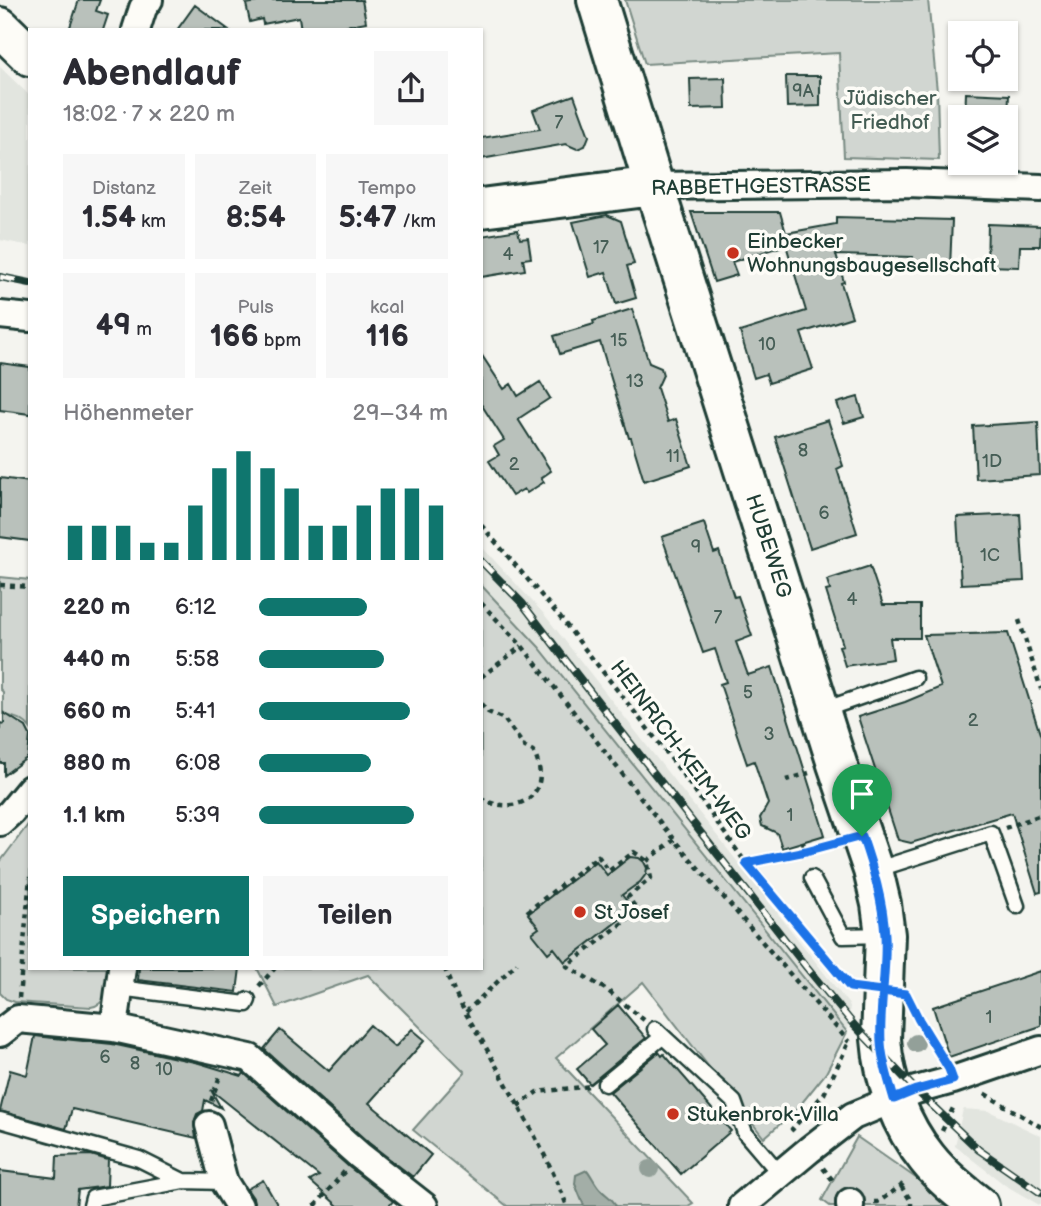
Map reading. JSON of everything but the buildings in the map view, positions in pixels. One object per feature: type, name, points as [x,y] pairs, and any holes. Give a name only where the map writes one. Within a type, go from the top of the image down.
[{"type":"street","points":[[137,28],[143,8],[149,0]]},
{"type":"street","name":"HUBEWEG","points":[[597,0],[836,760],[868,853],[881,904],[885,935],[871,989],[882,1055],[894,1099],[905,1124],[926,1157],[950,1183],[979,1206]]},
{"type":"street","name":"RABBETHGESTRASSE","points":[[483,208],[654,186],[907,183],[1041,188]]},
{"type":"street","points":[[0,315],[28,318]]},
{"type":"street","points":[[0,822],[28,791]]},
{"type":"street","points":[[114,1028],[120,978]]},
{"type":"street","points":[[9,1026],[114,1028],[250,1058],[359,1155],[424,1206]]},
{"type":"street","points":[[742,1206],[853,1116],[916,1090],[1041,1050]]},
{"type":"street","points":[[209,1125],[224,1182],[239,1206]]},
{"type":"lane","points":[[821,710],[915,678]]},
{"type":"lane","points":[[868,853],[942,850],[992,833],[1017,906]]},
{"type":"lane","points":[[812,878],[843,936],[885,935]]},
{"type":"lane","points":[[120,978],[246,1003],[252,994]]},
{"type":"lane","points":[[606,1084],[659,1033],[734,1102],[745,1133],[780,1174]]},
{"type":"lane","points":[[0,1120],[139,1159],[183,1181]]},
{"type":"lane","points":[[91,1206],[93,1198],[183,1181],[224,1182]]},
{"type":"path","name":"HEINRICH-KEIM-WEG","points":[[483,527],[559,616],[665,750],[746,863],[850,987],[906,994],[955,1079]]},
{"type":"path","points":[[0,585],[28,587]]},
{"type":"path","points":[[483,605],[522,646],[674,841],[850,1043]]},
{"type":"path","points":[[1019,620],[1041,690]]},
{"type":"path","points":[[483,675],[522,646]]},
{"type":"path","points":[[483,706],[488,712],[504,719],[525,747],[533,751],[540,770],[533,794],[526,801],[502,807],[483,800]]},
{"type":"path","points":[[992,833],[1041,815]]},
{"type":"path","points":[[647,862],[674,841]]},
{"type":"path","points":[[746,863],[806,851],[868,853]]},
{"type":"path","points":[[527,912],[598,856],[609,871],[634,852],[647,862],[651,878],[628,897],[638,911],[567,966],[607,990],[659,1033]]},
{"type":"path","points":[[9,1026],[28,891]]},
{"type":"path","points":[[466,1012],[517,963]]},
{"type":"path","points":[[252,994],[273,970]]},
{"type":"path","points":[[446,970],[553,1171],[567,1206]]},
{"type":"path","points":[[209,1125],[209,1107],[228,1053]]},
{"type":"path","points":[[955,1079],[1041,1127]]},
{"type":"path","points":[[850,1204],[880,1204],[901,1186],[926,1157],[960,1096],[955,1079]]},
{"type":"path","points":[[519,1106],[537,1093],[606,1084]]},
{"type":"path","points":[[315,1206],[359,1155]]},
{"type":"path","points":[[901,1186],[911,1201],[911,1206]]},
{"type":"shaded area","points":[[0,67],[28,94],[28,246],[0,240]]},
{"type":"shaded area","points":[[483,548],[544,614],[850,1006],[847,1032],[539,647],[483,587]]},
{"type":"shaded area","points":[[963,1109],[989,1111],[1041,1136],[1041,1206],[1005,1185],[955,1146]]},
{"type":"shaded area","points":[[587,1170],[616,1206],[584,1206],[575,1184],[576,1175]]},
{"type":"green space","name":"Jüdischer Friedhof","points":[[625,0],[928,0],[937,91],[939,160],[844,157],[839,53],[645,64]]},
{"type":"green space","points":[[0,577],[28,580],[28,725],[3,714],[3,692],[0,689]]},
{"type":"green space","points":[[483,587],[539,647],[847,1032],[826,1073],[797,1109],[764,1138],[643,982],[556,1058],[693,1203],[688,1206],[507,1206],[413,1130],[465,1072],[368,975],[277,1007],[258,970],[483,970]]},
{"type":"green space","points":[[28,825],[28,970],[114,970],[108,992],[102,1002],[91,1007],[15,1002],[0,993],[0,862]]},
{"type":"green space","points":[[857,1137],[956,1206],[830,1206],[822,1200]]},
{"type":"railway","points":[[0,277],[28,283]]},
{"type":"railway","points":[[483,563],[522,603],[854,1025],[916,1090],[979,1150],[1041,1193]]},
{"type":"place","name":"Einbecker Wohnungsbaugesellschaft","points":[[733,253]]},
{"type":"place","name":"St Josef","points":[[580,912]]},
{"type":"place","name":"Stukenbrok-Villa","points":[[673,1114]]},
{"type":"route","points":[[862,836],[746,863],[850,987],[883,991],[906,994],[953,1080],[894,1099],[880,1040],[883,991],[885,935],[881,904],[862,836]]}]
